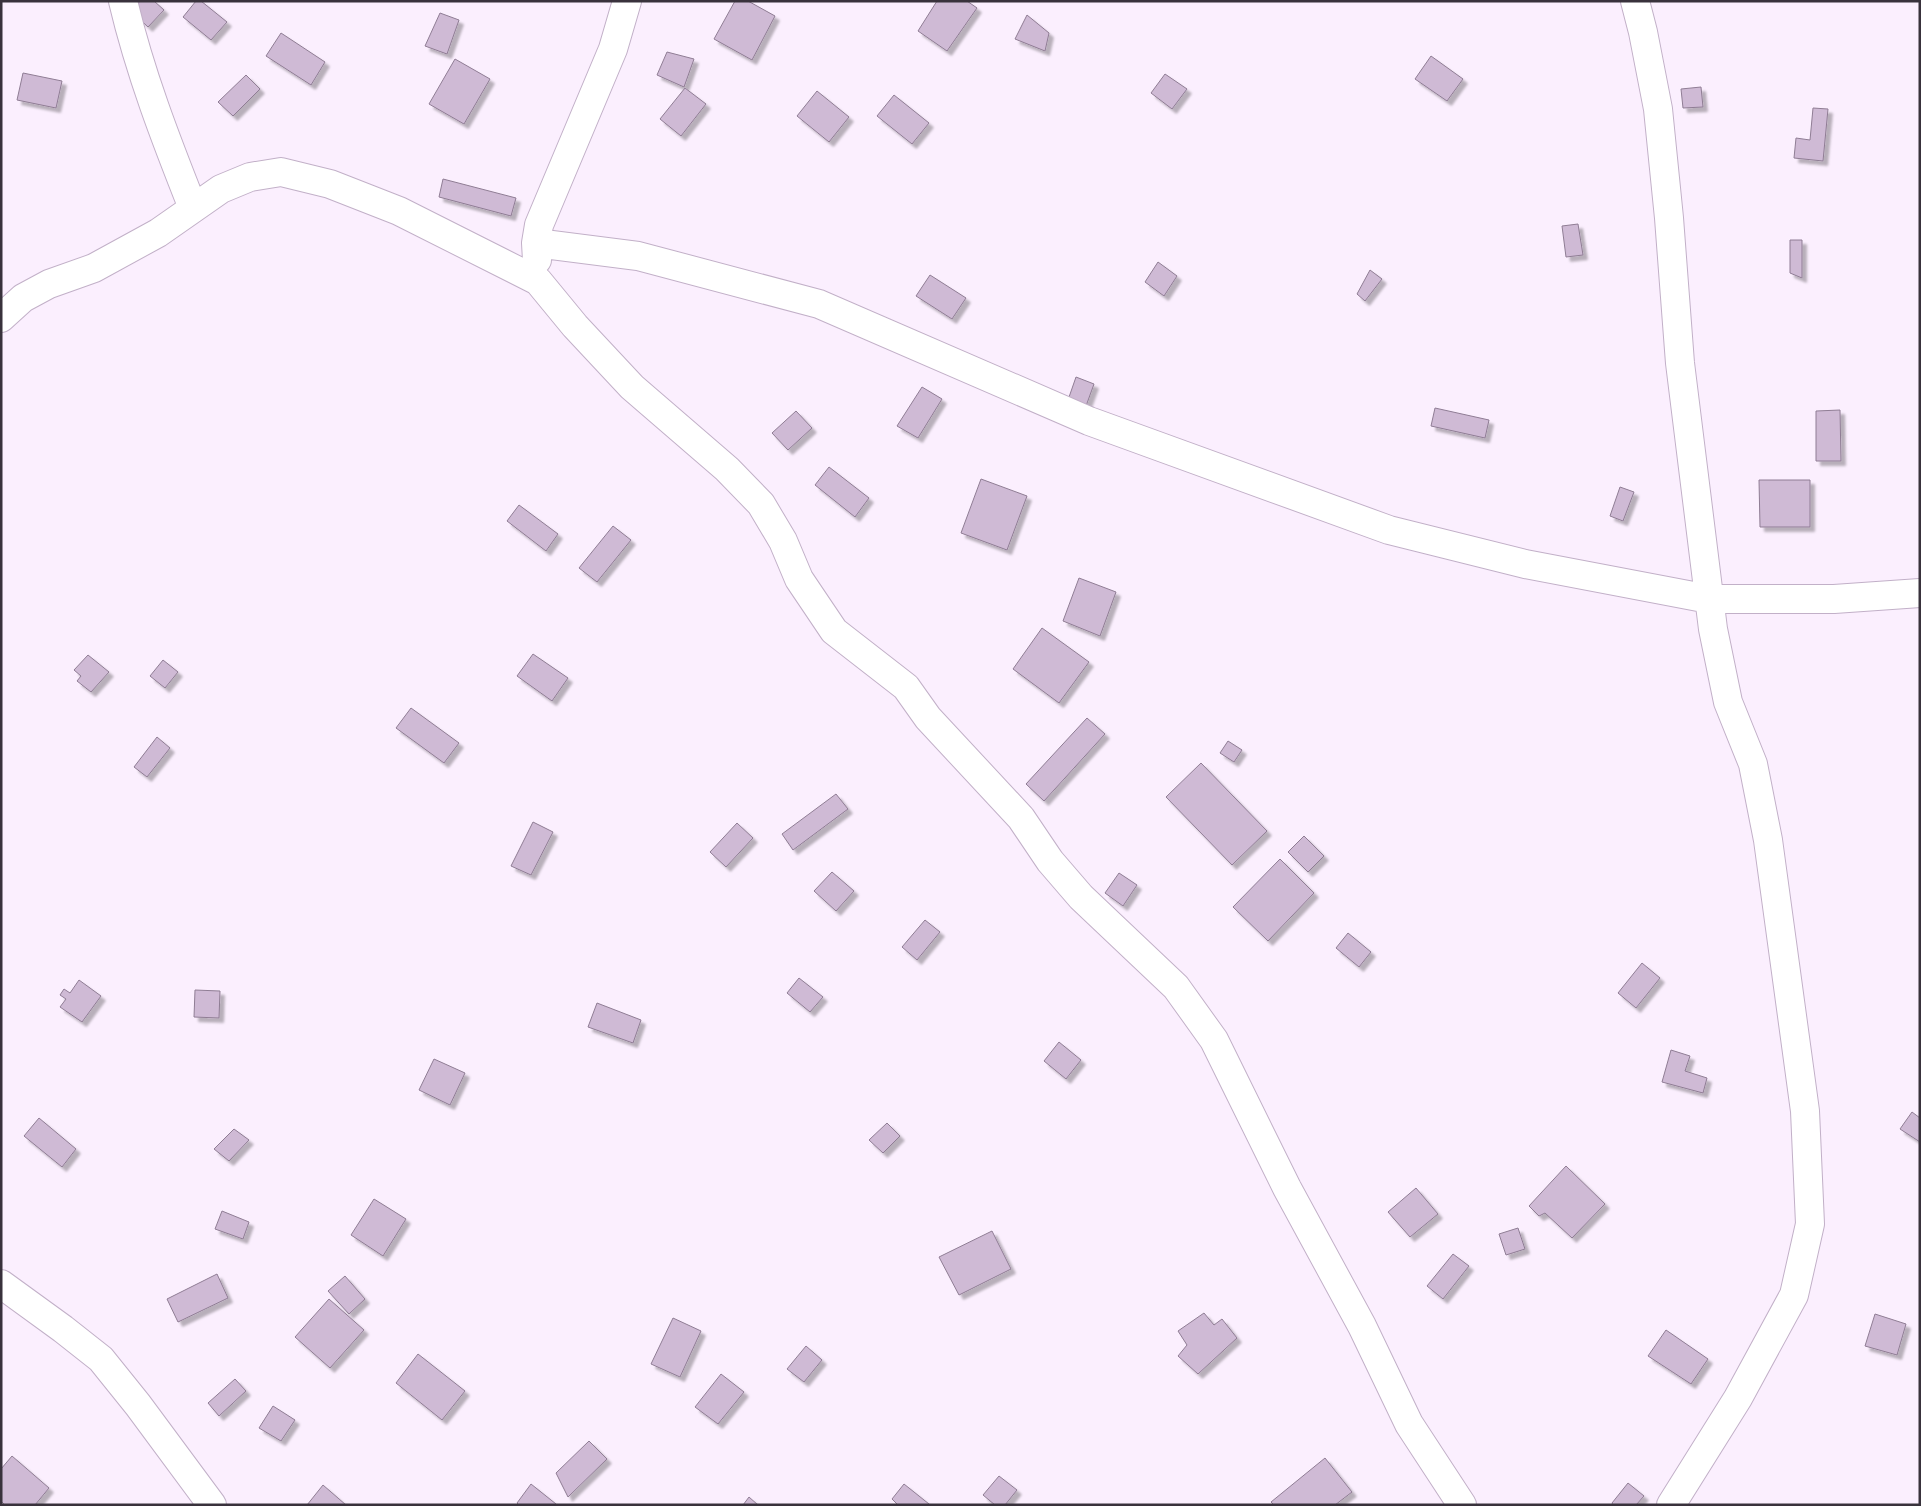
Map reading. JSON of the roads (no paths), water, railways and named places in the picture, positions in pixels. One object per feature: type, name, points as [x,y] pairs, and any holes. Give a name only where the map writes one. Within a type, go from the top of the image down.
[{"type":"street","points":[[123,1],[131,37],[156,113],[193,208]]},
{"type":"street","points":[[538,281],[536,243],[539,225],[613,49],[627,1]]},
{"type":"street","points":[[1635,1],[1658,108],[1669,218],[1680,363],[1709,599],[1728,702],[1753,764],[1768,840],[1805,1111],[1810,1224],[1794,1295],[1738,1398],[1672,1505]]},
{"type":"street","points":[[1,318],[23,298],[49,284],[94,268],[158,233],[221,189],[250,177],[281,172],[330,184],[399,211],[538,281],[575,326],[632,386],[727,468],[761,504],[783,542],[799,579],[834,631],[906,687],[928,718],[1021,818],[1050,861],[1081,897],[1176,987],[1214,1040],[1287,1188],[1362,1326],[1409,1424],[1462,1505]]},
{"type":"street","points":[[536,243],[638,256],[819,304],[1088,421],[1389,530],[1525,564],[1709,599],[1834,599],[1920,592]]},
{"type":"street","points":[[1,1284],[63,1329],[101,1360],[138,1405],[212,1505]]}]
